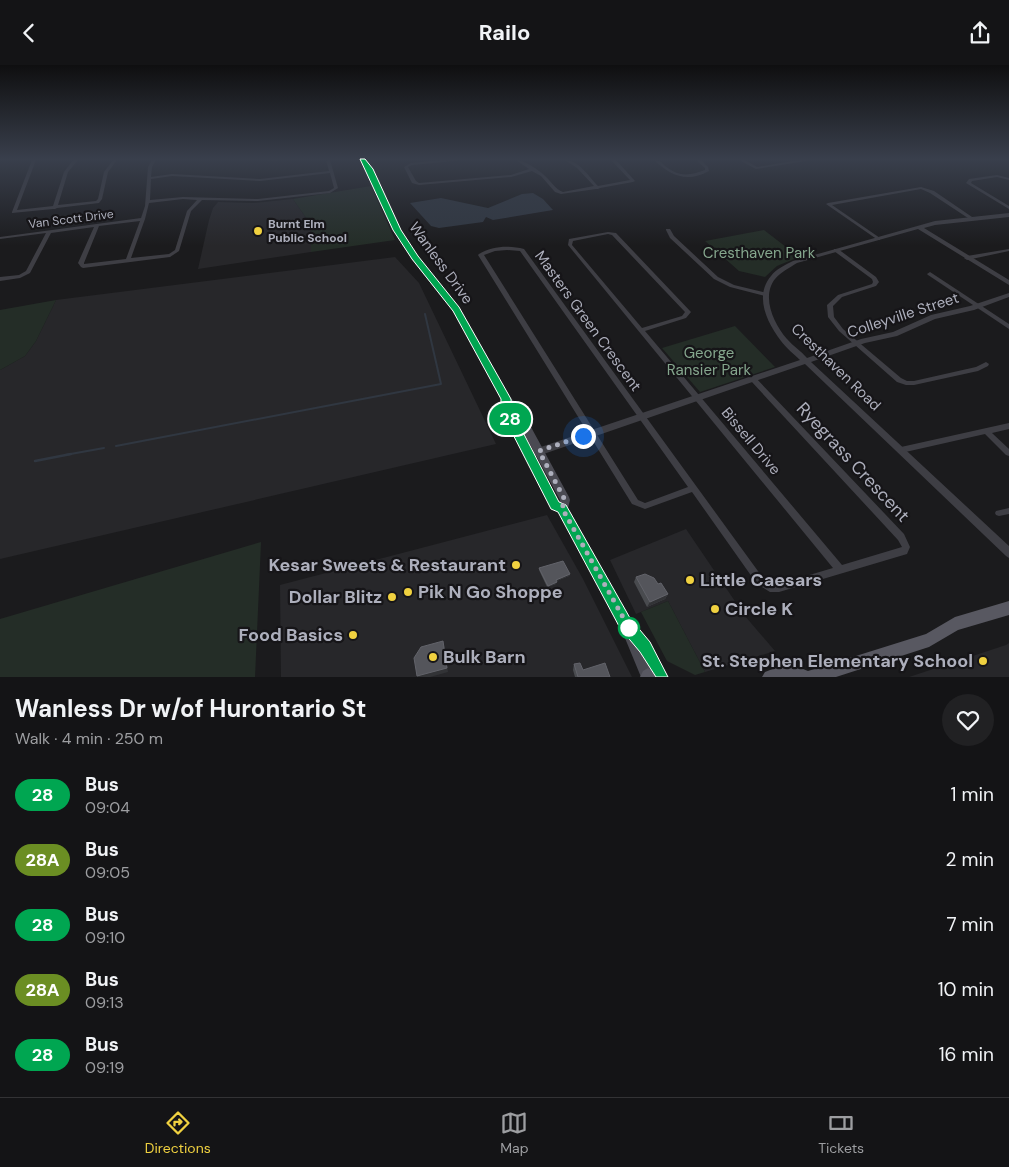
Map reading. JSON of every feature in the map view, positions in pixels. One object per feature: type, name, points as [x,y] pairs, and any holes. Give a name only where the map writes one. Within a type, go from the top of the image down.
[{"type":"main road","name":"Wanless Drive","points":[[380,189],[397,230],[415,258],[456,309],[506,399],[506,411],[534,453],[555,505],[562,508],[625,623],[651,677]]},
{"type":"main road","points":[[812,677],[929,640],[955,624],[1009,608]]},
{"type":"main road","points":[[770,677],[788,671],[804,677]]},
{"type":"street","points":[[22,189],[13,211],[56,208],[98,201],[101,189]]},
{"type":"street","points":[[56,208],[61,189]]},
{"type":"street","points":[[128,261],[148,202],[149,189]]},
{"type":"street","points":[[148,202],[178,198],[258,200],[330,192],[335,189]]},
{"type":"street","points":[[555,189],[558,192],[592,189]]},
{"type":"street","points":[[878,239],[828,204],[921,189],[932,192],[973,219]]},
{"type":"street","points":[[977,189],[1009,208]]},
{"type":"street","points":[[97,225],[82,266],[128,261],[176,252],[190,211],[200,199]]},
{"type":"street","points":[[668,230],[672,237],[716,278],[732,286],[765,293],[770,280],[783,268],[794,262],[918,227],[1009,215]]},
{"type":"street","name":"Van Scott Drive","points":[[2,238],[143,219]]},
{"type":"street","points":[[918,227],[1009,283]]},
{"type":"street","points":[[0,279],[20,276],[28,272],[49,232]]},
{"type":"street","name":"Bissell Drive","points":[[641,330],[684,317],[688,312],[614,235],[608,233],[571,240],[570,245],[840,570]]},
{"type":"street","points":[[0,243],[2,238]]},
{"type":"street","name":"Masters Green Crescent","points":[[591,433],[481,258],[483,254],[514,248],[522,250],[642,417]]},
{"type":"street","points":[[836,250],[874,278],[876,282],[840,295],[830,305],[833,320],[857,344],[906,383],[978,369],[986,364]]},
{"type":"street","points":[[967,258],[1009,250]]},
{"type":"street","points":[[930,274],[1009,327]]},
{"type":"street","name":"Cresthaven Road","points":[[765,293],[766,309],[774,327],[806,361],[1009,553]]},
{"type":"street","name":"Colleyville Street","points":[[534,453],[857,344],[894,334],[933,317],[977,306],[1009,295]]},
{"type":"street","name":"Ryegrass Crescent","points":[[642,417],[765,585],[779,588],[904,551],[905,542],[752,379]]},
{"type":"street","points":[[901,451],[1009,426]]},
{"type":"street","points":[[987,431],[1009,453]]},
{"type":"street","points":[[591,433],[631,498],[639,505],[651,505],[693,488]]},
{"type":"street","points":[[999,513],[1009,511]]},
{"type":"shaded area","points":[[533,193],[543,199],[553,210],[493,220],[486,217],[483,222],[439,228],[431,226],[410,203],[441,198],[488,208],[522,194]]},
{"type":"shaded area","name":"Burnt Elm Public School","points":[[293,199],[311,225],[311,252],[198,269],[209,220],[213,208],[218,202],[253,203]]},
{"type":"shaded area","points":[[395,257],[419,283],[496,444],[0,559],[0,370],[25,356],[36,341],[56,300]]},
{"type":"shaded area","points":[[547,515],[583,579],[632,677],[281,677],[280,585]]},
{"type":"shaded area","points":[[686,529],[745,616],[775,651],[705,672],[668,601],[636,614],[610,560]]},
{"type":"shaded area","name":"St. Stephen Elementary School","points":[[1009,643],[1009,677],[909,677],[1006,645]]},
{"type":"green space","points":[[356,189],[372,189],[395,240],[311,252],[311,225],[293,199]]},
{"type":"green space","name":"Cresthaven Park","points":[[764,230],[799,257],[777,266],[765,277],[739,271],[705,241]]},
{"type":"green space","points":[[56,300],[36,341],[25,356],[0,370],[0,310]]},
{"type":"green space","name":"George Ransier Park","points":[[735,326],[775,367],[700,392],[662,348]]},
{"type":"green space","points":[[261,542],[255,677],[0,677],[0,619]]},
{"type":"green space","points":[[668,601],[705,672],[695,675],[667,661],[641,612]]},
{"type":"building","points":[[563,561],[570,574],[548,586],[539,568]]},
{"type":"building","points":[[645,574],[654,578],[658,584],[661,583],[668,594],[650,602],[636,577]]},
{"type":"building","name":"Bulk Barn","points":[[443,641],[447,668],[417,676],[414,658],[421,647]]},
{"type":"building","points":[[580,663],[583,670],[605,663],[610,677],[578,677],[574,664]]},
{"type":"waterway","points":[[116,446],[441,384],[425,314]]},
{"type":"waterway","points":[[65,455],[104,448]]},
{"type":"waterway","points":[[35,461],[71,454]]},
{"type":"bus line","name":"28","points":[[378,189],[390,217],[415,258],[456,309],[475,347],[506,399],[506,411],[555,505],[562,508],[625,623],[645,647],[661,677]]},
{"type":"place","name":"Burnt Elm Public School","points":[[258,231]]},
{"type":"place","name":"Kesar Sweets & Restaurant","points":[[516,565]]},
{"type":"place","name":"Little Caesars","points":[[690,580]]},
{"type":"place","name":"Pik N Go Shoppe","points":[[408,592]]},
{"type":"place","name":"Dollar Blitz","points":[[392,597]]},
{"type":"place","name":"Circle K","points":[[715,609]]},
{"type":"place","name":"Food Basics","points":[[353,635]]},
{"type":"place","name":"Bulk Barn","points":[[433,657]]},
{"type":"place","name":"St. Stephen Elementary School","points":[[983,661]]},
{"type":"route","points":[[583,436],[539,451],[565,500],[562,508],[629,628]]}]
